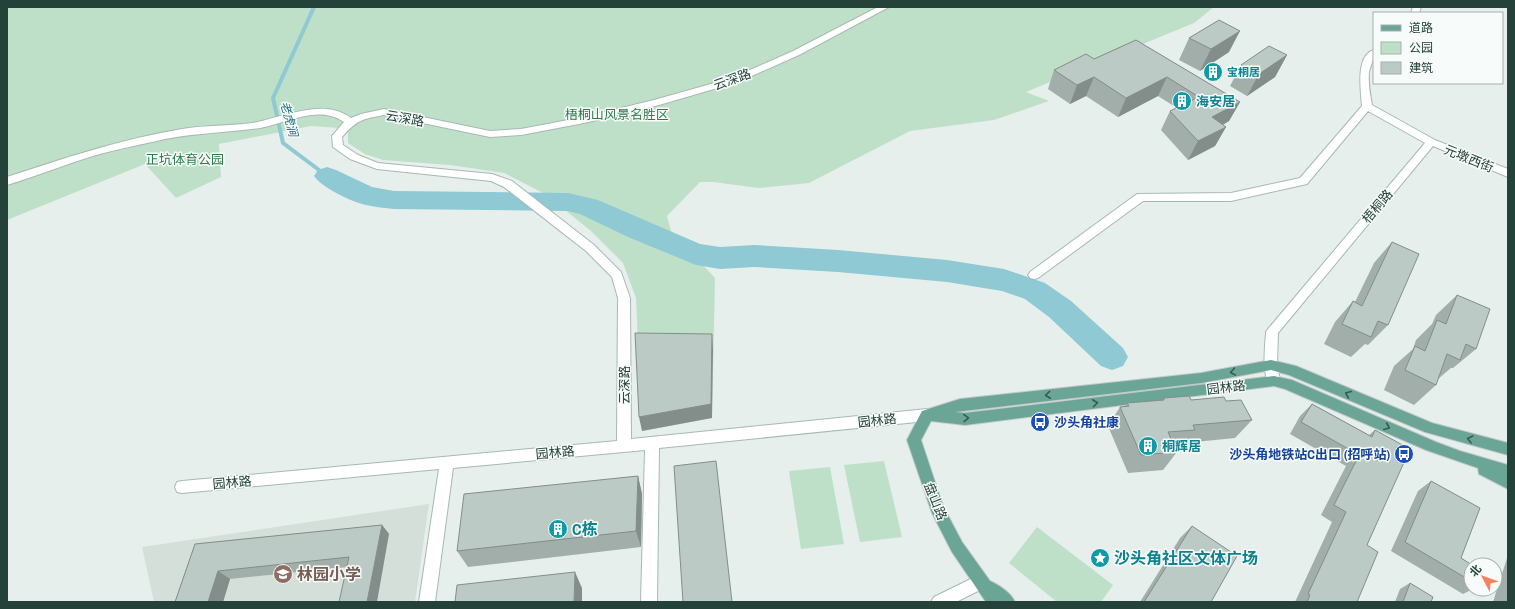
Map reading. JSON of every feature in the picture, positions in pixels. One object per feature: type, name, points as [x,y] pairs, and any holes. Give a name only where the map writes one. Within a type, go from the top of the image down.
[{"type":"main road","name":"园林路","points":[[928,415],[960,405],[1201,378],[1271,365],[1291,370],[1430,428],[1508,449]]},
{"type":"main road","name":"园林路","points":[[928,415],[965,418],[1274,381],[1287,384],[1460,457],[1508,471]]},
{"type":"main road","name":"盘山路","points":[[928,415],[914,440],[938,508],[957,547],[995,602]]},
{"type":"main road","points":[[1460,457],[1508,483]]},
{"type":"main road","name":"盘山路","points":[[981,582],[1007,602]]},
{"type":"street","name":"云深路","points":[[624,446],[624,298],[617,275],[590,248],[508,184],[492,178],[377,166],[360,160],[338,147],[337,136],[350,122],[364,116],[384,112],[490,134],[521,132],[584,120],[656,103],[735,80],[796,53],[885,7]]},
{"type":"street","points":[[1034,276],[1141,196],[1230,197],[1303,181],[1366,106],[1364,71],[1369,59],[1373,54]]},
{"type":"street","points":[[1366,106],[1431,142]]},
{"type":"street","points":[[7,181],[95,152],[141,140],[184,132],[244,127],[269,123],[303,113],[324,112],[339,114],[350,122]]},
{"type":"street","name":"元墩西街","points":[[1431,142],[1508,173]]},
{"type":"street","name":"梧桐路","points":[[1274,381],[1271,365],[1272,332],[1431,142]]},
{"type":"street","name":"园林路","points":[[182,487],[624,446],[928,415]]},
{"type":"street","points":[[649,602],[652,443]]},
{"type":"street","points":[[427,602],[447,462]]},
{"type":"street","points":[[939,602],[981,582]]},
{"type":"shaded area","name":"林园小学","points":[[429,504],[415,602],[154,602],[142,547]]},
{"type":"green space","name":"梧桐山风景名胜区","points":[[7,7],[1214,7],[1194,23],[1026,92],[1049,101],[994,120],[910,131],[809,183],[759,188],[713,182],[700,182],[667,216],[671,231],[715,278],[712,418],[642,431],[636,298],[623,263],[591,231],[545,194],[504,173],[450,165],[383,160],[365,154],[348,143],[348,132],[351,118],[339,128],[311,126],[219,144],[221,177],[176,198],[145,164],[7,220]]},
{"type":"green space","points":[[884,461],[902,537],[860,542],[844,465]]},
{"type":"green space","points":[[830,467],[844,544],[801,549],[789,471]]},
{"type":"green space","points":[[1037,527],[1113,585],[1101,602],[1057,602],[1009,563]]},
{"type":"building","points":[[1219,20],[1240,31],[1211,49],[1189,38]]},
{"type":"building","points":[[1136,40],[1240,102],[1212,117],[1226,127],[1198,141],[1170,111],[1199,97],[1167,77],[1126,98],[1094,77],[1077,85],[1054,70],[1086,54],[1094,59]]},
{"type":"building","points":[[1269,46],[1287,55],[1259,74],[1241,65]]},
{"type":"building","points":[[1392,242],[1419,254],[1388,325],[1378,321],[1371,337],[1342,324],[1353,301],[1362,306]]},
{"type":"building","points":[[1457,295],[1490,309],[1476,349],[1466,344],[1460,360],[1447,354],[1436,385],[1405,370],[1415,346],[1425,351],[1437,320],[1446,324]]},
{"type":"building","points":[[635,333],[712,334],[711,404],[639,417]]},
{"type":"building","points":[[1189,396],[1191,400],[1224,397],[1226,401],[1241,400],[1252,420],[1193,425],[1195,430],[1168,432],[1177,452],[1141,455],[1120,407],[1129,406],[1127,403]]},
{"type":"building","points":[[1312,404],[1372,437],[1375,430],[1410,449],[1367,545],[1378,552],[1357,602],[1307,602],[1310,595],[1308,594],[1346,512],[1334,505],[1359,455],[1301,422]]},
{"type":"building","points":[[716,461],[732,602],[683,602],[674,466]]},
{"type":"building","name":"C栋","points":[[638,476],[636,531],[457,551],[464,494]]},
{"type":"building","points":[[1431,481],[1480,508],[1461,558],[1463,559],[1463,576],[1405,542]]},
{"type":"building","points":[[382,525],[367,602],[339,602],[349,557],[218,571],[208,602],[175,602],[195,544]]},
{"type":"building","points":[[1192,526],[1237,556],[1211,602],[1144,602]]},
{"type":"building","points":[[575,572],[574,602],[455,602],[457,585]]},
{"type":"building","points":[[1410,583],[1433,597],[1431,602],[1403,602]]},
{"type":"waterway","name":"老虎涧","points":[[314,7],[273,98],[283,143],[327,176]]},
{"type":"waterway","points":[[327,176],[366,196],[394,200],[568,202],[588,207],[696,254],[720,258],[754,256],[838,261],[947,271],[1004,280],[1035,291],[1060,309],[1112,357]]},
{"type":"place","name":"宝桐居","points":[[1213,72]]},
{"type":"place","name":"海安居","points":[[1182,101]]},
{"type":"place","name":"沙头角社康","points":[[1040,422]]},
{"type":"place","name":"桐辉居","points":[[1148,446]]},
{"type":"place","name":"沙头角地铁站C出口 (招呼站)","points":[[1404,454]]},
{"type":"place","name":"C栋","points":[[558,529]]},
{"type":"place","name":"沙头角社区文体广场","points":[[1100,558]]},
{"type":"place","name":"林园小学","points":[[283,574]]},
{"type":"park label","name":"正坑体育公园","points":[[185,159]]}]
